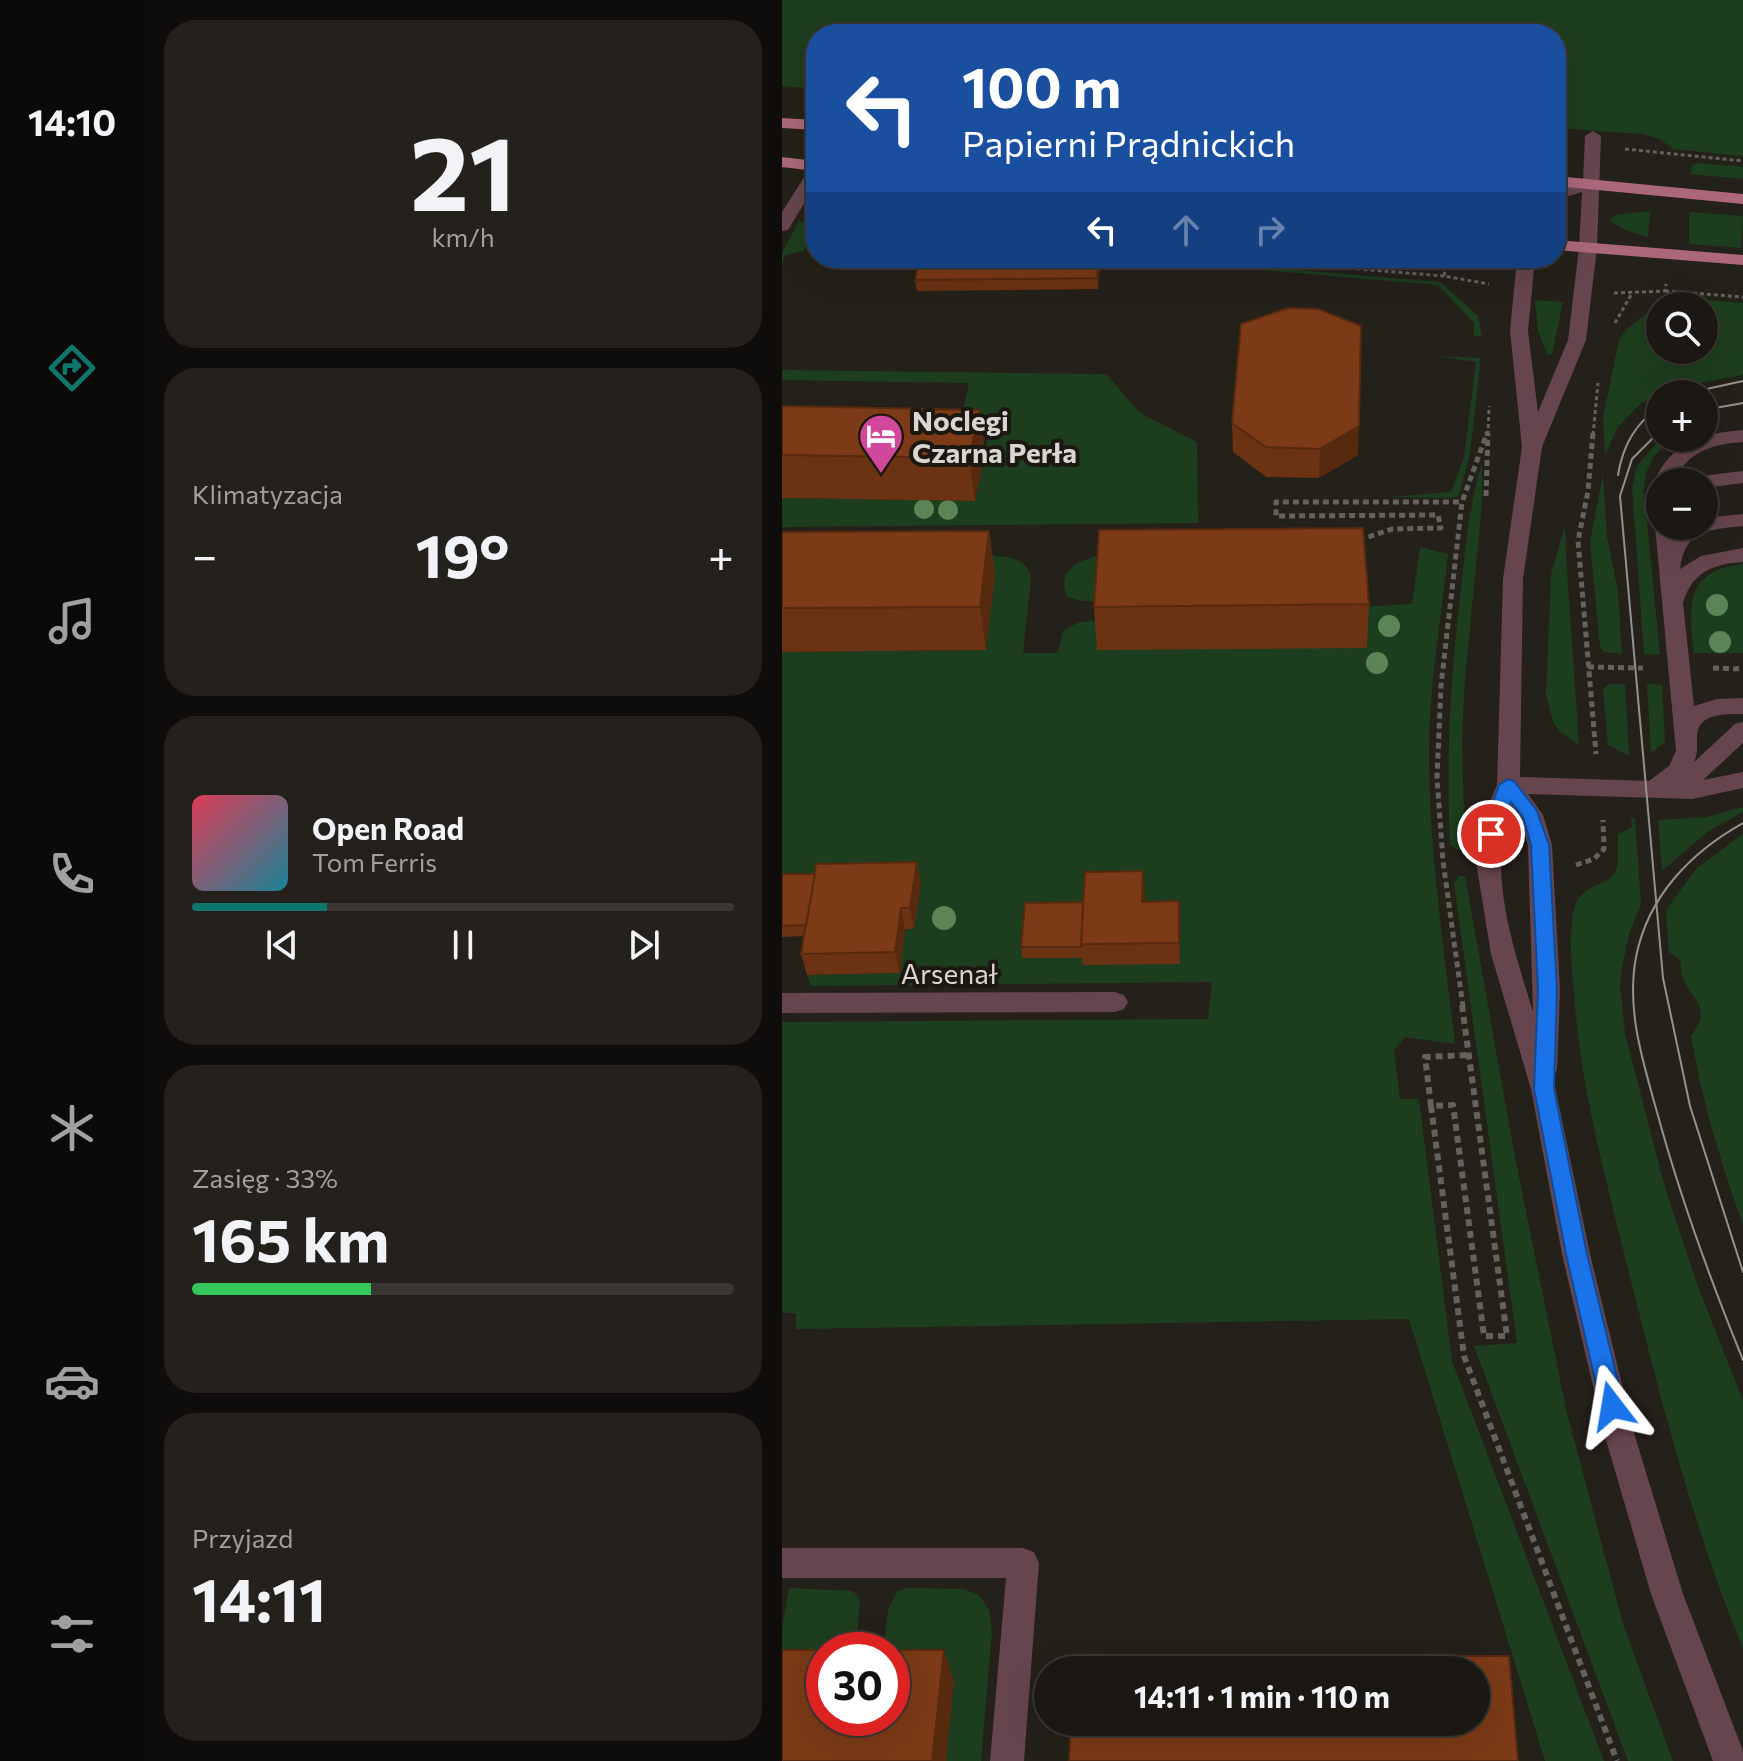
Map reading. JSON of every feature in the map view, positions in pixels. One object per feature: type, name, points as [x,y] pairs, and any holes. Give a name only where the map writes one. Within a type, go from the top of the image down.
[{"type":"main road","points":[[782,123],[806,124]]},
{"type":"main road","points":[[782,162],[806,167]]},
{"type":"main road","points":[[1566,182],[1743,199]]},
{"type":"main road","points":[[1566,246],[1743,260]]},
{"type":"street","points":[[1532,447],[1577,340],[1588,248],[1593,136]]},
{"type":"street","points":[[784,217],[806,184]]},
{"type":"street","points":[[1566,192],[1591,184]]},
{"type":"street","points":[[1525,268],[1518,320],[1532,447],[1513,579],[1508,785],[1495,818],[1488,862],[1503,954],[1544,1089],[1576,1254],[1619,1433],[1667,1594],[1730,1761]]},
{"type":"street","points":[[1670,468],[1689,449],[1717,438],[1743,436]]},
{"type":"street","points":[[1718,480],[1743,477]]},
{"type":"street","points":[[1718,523],[1743,520]]},
{"type":"street","points":[[1651,791],[1677,773],[1685,760],[1686,731],[1667,540]]},
{"type":"street","points":[[1670,572],[1675,543],[1679,540]]},
{"type":"street","points":[[1673,605],[1676,587],[1690,570],[1707,560],[1743,555]]},
{"type":"street","points":[[1686,731],[1690,721],[1706,709],[1743,706]]},
{"type":"street","points":[[1651,791],[1696,774],[1743,730]]},
{"type":"street","points":[[1508,785],[1651,791],[1698,790],[1743,780]]},
{"type":"street","points":[[1508,785],[1531,815],[1540,845],[1547,990],[1544,1089]]},
{"type":"street","name":"Arsenał","points":[[782,1003],[1115,1002]]},
{"type":"street","points":[[782,1563],[1023,1563],[1007,1761]]},
{"type":"path","points":[[1613,148],[1743,161]]},
{"type":"path","points":[[1346,268],[1444,276],[1494,284]]},
{"type":"path","points":[[1444,276],[1445,268]]},
{"type":"path","points":[[1665,291],[1666,276]]},
{"type":"path","points":[[1605,293],[1631,295],[1646,290],[1743,297]]},
{"type":"path","points":[[1613,328],[1631,295]]},
{"type":"path","points":[[1596,757],[1578,541],[1588,491],[1593,417],[1601,373]]},
{"type":"path","points":[[1431,1106],[1453,1105],[1484,1336],[1507,1336],[1443,861],[1437,778],[1441,686],[1462,502],[1488,429]]},
{"type":"path","points":[[1356,541],[1392,529],[1441,528],[1438,515],[1276,516],[1276,502],[1462,502]]},
{"type":"path","points":[[1565,864],[1586,863],[1599,854],[1604,842],[1603,821]]},
{"type":"path","points":[[1468,1055],[1425,1057],[1464,1356],[1617,1761]]},
{"type":"green space","points":[[782,0],[1743,0],[1743,156],[1673,149],[1660,139],[1642,134],[1566,129],[1566,24],[806,24],[806,88],[782,86]]},
{"type":"green space","points":[[1696,163],[1743,167],[1743,179],[1690,174]]},
{"type":"green space","points":[[1650,211],[1648,237],[1625,230],[1610,221],[1616,215]]},
{"type":"green space","points":[[1689,212],[1743,216],[1741,248],[1689,244]]},
{"type":"green space","points":[[799,221],[806,222],[803,251],[785,255],[782,266],[782,253]]},
{"type":"green space","points":[[1237,268],[1273,268],[1440,282],[1478,316],[1482,337],[1474,335],[1474,323],[1438,285]]},
{"type":"green space","points":[[1535,300],[1563,302],[1552,354],[1548,355],[1538,331]]},
{"type":"green space","points":[[1718,301],[1743,303],[1743,375],[1715,380],[1646,380],[1646,401],[1618,427],[1605,455],[1603,418],[1619,339],[1646,314],[1646,364],[1718,364]]},
{"type":"green space","points":[[1438,356],[1481,358],[1470,454],[1459,495],[1452,498],[1389,497],[1451,492],[1464,457],[1476,362]]},
{"type":"green space","points":[[782,370],[1106,374],[1140,413],[1197,442],[1198,523],[782,527],[782,498],[975,501],[989,433],[958,433],[969,383],[782,380]]},
{"type":"green space","points":[[1649,452],[1659,452],[1646,468],[1644,490],[1646,540],[1649,540],[1660,655],[1644,654],[1632,488],[1637,466]]},
{"type":"green space","points":[[1482,464],[1482,504],[1462,739],[1465,850],[1457,850],[1450,844],[1451,690],[1468,530]]},
{"type":"green space","points":[[1603,474],[1607,537],[1618,592],[1622,654],[1604,652],[1600,647],[1590,542]]},
{"type":"green space","points":[[1565,525],[1579,745],[1561,733],[1553,722],[1546,695],[1551,575]]},
{"type":"green space","points":[[1420,547],[1448,554],[1433,678],[1429,753],[1434,863],[1455,1044],[1405,1037],[1394,1050],[1400,1099],[1419,1099],[1452,1361],[1604,1761],[1545,1761],[1409,1319],[796,1329],[796,1313],[782,1313],[782,1022],[1208,1019],[1212,982],[811,986],[807,975],[900,973],[905,929],[915,929],[782,885],[782,652],[986,650],[892,558],[991,555],[1020,561],[1031,578],[1023,653],[1058,653],[1063,631],[1079,622],[1412,604]]},
{"type":"green space","points":[[1101,556],[1100,601],[1068,597],[1064,580],[1071,568]]},
{"type":"green space","points":[[1743,564],[1743,653],[1694,653],[1692,606],[1700,583],[1710,574]]},
{"type":"green space","points":[[1609,684],[1625,684],[1629,756],[1608,745],[1603,689]]},
{"type":"green space","points":[[1647,684],[1662,685],[1665,742],[1651,753]]},
{"type":"green space","points":[[1743,807],[1743,812],[1707,832],[1662,871],[1658,820],[1706,817]]},
{"type":"green space","points":[[1631,818],[1635,819],[1641,904],[1629,934],[1622,968],[1620,986],[1625,1034],[1666,1191],[1697,1284],[1743,1401],[1743,1649],[1707,1551],[1662,1401],[1600,1154],[1581,1058],[1571,957],[1575,907],[1585,892],[1606,881],[1616,870],[1618,834],[1632,827]]},
{"type":"green space","points":[[1743,834],[1743,1225],[1713,1132],[1695,1060],[1691,1036],[1700,1019],[1700,1007],[1683,979],[1680,960],[1669,952],[1666,910],[1696,869]]},
{"type":"green space","points":[[1459,876],[1465,876],[1514,1152],[1566,1409],[1623,1624],[1673,1761],[1628,1761],[1474,1346],[1517,1343],[1454,883]]},
{"type":"green space","points":[[789,1588],[853,1591],[860,1599],[857,1632],[806,1632],[806,1681],[782,1681],[782,1629]]},
{"type":"green space","points":[[907,1588],[964,1589],[979,1595],[989,1610],[992,1632],[981,1761],[946,1761],[910,1708],[910,1632],[885,1632],[888,1610],[897,1591]]},
{"type":"building","points":[[917,268],[1098,268],[1097,278],[915,280]]},
{"type":"building","points":[[1288,308],[1318,309],[1361,326],[1359,426],[1320,449],[1266,447],[1232,423],[1241,324]]},
{"type":"building","points":[[782,406],[980,410],[969,458],[782,455]]},
{"type":"building","points":[[1363,528],[1369,604],[1094,607],[1099,530]]},
{"type":"building","points":[[989,531],[980,607],[782,608],[782,532]]},
{"type":"building","points":[[917,862],[910,908],[901,908],[895,952],[801,954],[816,864]]},
{"type":"building","points":[[1143,871],[1142,902],[1179,901],[1179,943],[1081,944],[1085,872]]},
{"type":"building","points":[[782,874],[815,874],[806,925],[782,926]]},
{"type":"building","points":[[1083,902],[1081,947],[1021,947],[1025,903]]},
{"type":"building","points":[[782,1650],[806,1650],[806,1736],[910,1736],[910,1650],[944,1650],[932,1761],[782,1761]]},
{"type":"building","points":[[1490,1656],[1509,1656],[1518,1761],[1069,1761],[1070,1736],[1490,1736]]},
{"type":"tram line","points":[[1718,387],[1743,381]]},
{"type":"tram line","points":[[1718,407],[1743,403]]},
{"type":"tram line","points":[[1618,475],[1623,454],[1646,418]]},
{"type":"tram line","points":[[1646,445],[1632,459],[1620,496],[1656,903]]},
{"type":"tram line","points":[[1656,903],[1689,862],[1743,823]]},
{"type":"tram line","points":[[1656,903],[1663,978],[1690,1106],[1743,1272]]},
{"type":"tram line","points":[[1656,903],[1642,935],[1633,977],[1635,1016],[1642,1055],[1696,1238],[1743,1360]]},
{"type":"place","name":"Noclegi Czarna Perła","points":[[881,475]]},
{"type":"route","points":[[1491,834],[1508,785],[1531,815],[1540,845],[1547,990],[1544,1089],[1576,1254],[1612,1406]]}]
